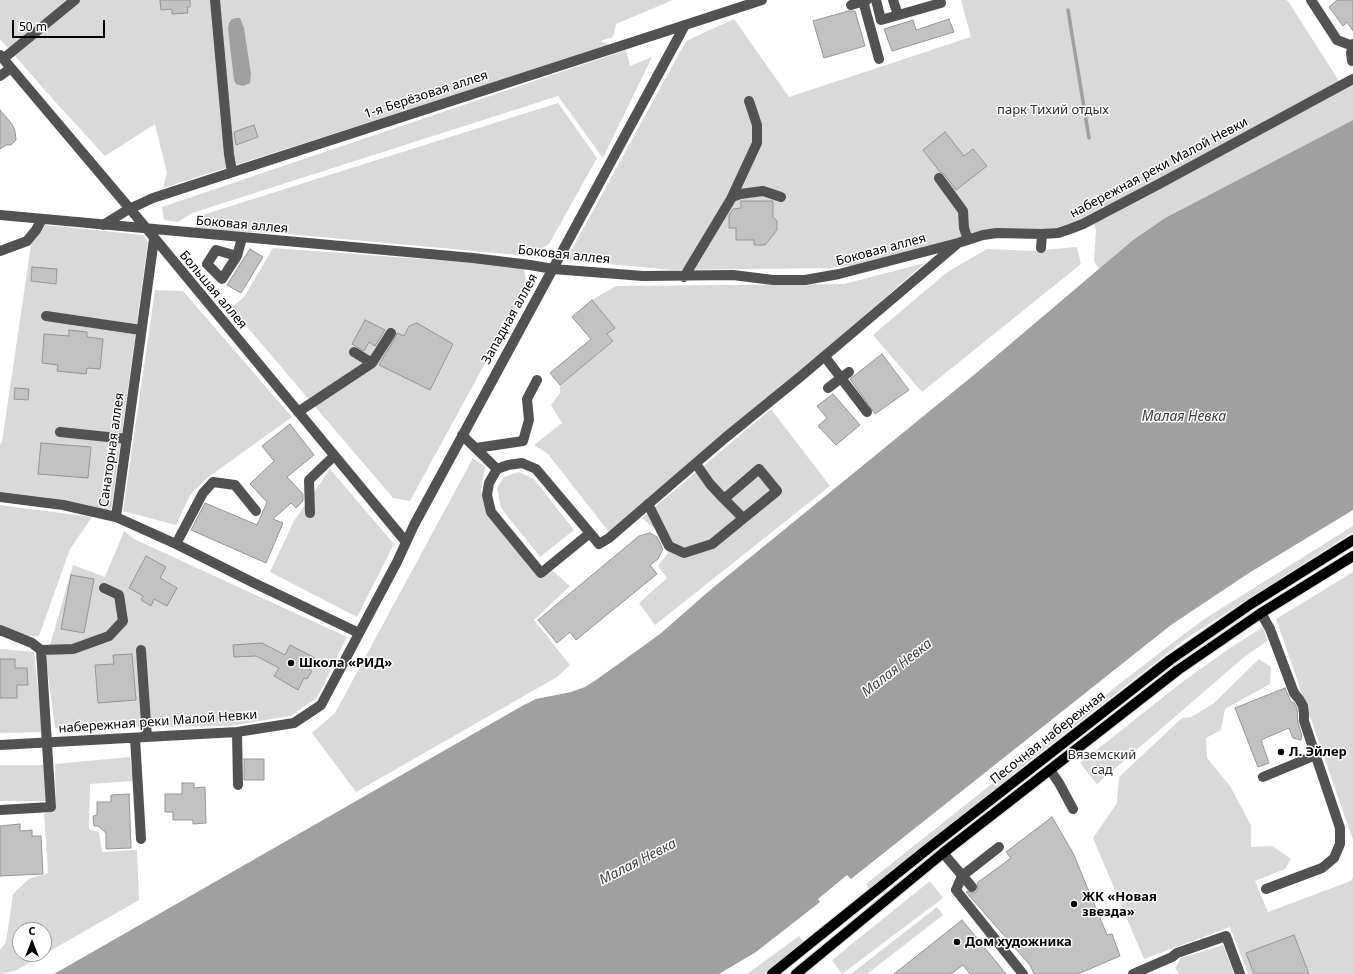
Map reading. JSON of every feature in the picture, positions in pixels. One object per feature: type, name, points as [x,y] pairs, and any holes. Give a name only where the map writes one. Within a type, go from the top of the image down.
[{"type":"main road","name":"Песочная набережная","points":[[778,972],[925,851],[1170,660],[1251,604],[1353,540]]},
{"type":"main road","name":"Песочная набережная","points":[[796,974],[943,853],[1178,670],[1261,613],[1353,556]]},
{"type":"street","points":[[2,57],[75,0]]},
{"type":"street","points":[[215,0],[229,154],[232,172]]},
{"type":"street","name":"1-я Берёзовая аллея","points":[[103,225],[130,209],[153,198],[762,0]]},
{"type":"street","points":[[876,0],[881,20]]},
{"type":"street","points":[[892,0],[898,15]]},
{"type":"street","points":[[869,24],[941,3],[940,0]]},
{"type":"street","points":[[1311,0],[1337,40],[1353,45],[1351,53],[1352,61]]},
{"type":"street","points":[[851,5],[865,1],[869,24],[879,59]]},
{"type":"street","name":"Западная аллея","points":[[406,542],[462,435],[685,25]]},
{"type":"street","name":"Большая аллея","points":[[2,57],[147,229],[406,542]]},
{"type":"street","points":[[0,76],[11,68]]},
{"type":"street","name":"набережная реки Малой Невки","points":[[590,533],[599,544],[609,538],[725,438],[963,241],[983,235],[997,233],[1058,233],[1083,224],[1353,79]]},
{"type":"street","points":[[684,277],[732,197],[757,143],[757,125],[749,101]]},
{"type":"street","points":[[938,178],[963,211],[963,241]]},
{"type":"street","points":[[732,197],[740,194],[763,192],[782,197]]},
{"type":"street","points":[[0,215],[147,229]]},
{"type":"street","points":[[0,251],[27,241],[36,230],[42,219]]},
{"type":"street","name":"Боковая аллея","points":[[147,229],[473,258],[530,264],[553,269],[643,276],[733,276],[773,280],[805,280],[834,275],[963,241]]},
{"type":"street","points":[[154,238],[164,231]]},
{"type":"street","points":[[1041,248],[1042,234]]},
{"type":"street","name":"Санаторная аллея","points":[[154,238],[116,516],[359,633]]},
{"type":"street","points":[[238,256],[242,238]]},
{"type":"street","points":[[46,316],[142,330]]},
{"type":"street","points":[[298,412],[372,363],[391,333]]},
{"type":"street","points":[[354,352],[372,363]]},
{"type":"street","points":[[824,357],[867,412]]},
{"type":"street","points":[[828,388],[849,372]]},
{"type":"street","points":[[476,448],[523,441],[529,420],[527,399],[538,380]]},
{"type":"street","points":[[60,432],[127,439]]},
{"type":"street","points":[[462,435],[497,469]]},
{"type":"street","points":[[310,513],[309,480],[334,456]]},
{"type":"street","points":[[522,463],[536,469],[590,533],[541,573],[491,512],[487,495],[489,483],[497,469],[508,465],[522,463]]},
{"type":"street","points":[[696,464],[710,484],[743,518]]},
{"type":"street","points":[[648,504],[668,546],[684,553],[712,544],[777,491],[759,469],[724,499]]},
{"type":"street","points":[[176,544],[203,493],[214,482],[235,485],[256,511]]},
{"type":"street","points":[[0,497],[63,505],[116,516]]},
{"type":"street","name":"набережная реки Малой Невки","points":[[0,745],[237,732],[294,722],[320,705],[397,562],[406,542]]},
{"type":"street","points":[[0,630],[32,643],[41,650],[73,649],[109,636],[123,621],[119,595],[104,588]]},
{"type":"street","points":[[1261,613],[1270,629],[1294,693],[1303,706],[1304,721],[1340,828],[1340,844],[1334,858],[1322,868],[1266,890]]},
{"type":"street","points":[[0,810],[51,807],[41,650]]},
{"type":"street","points":[[141,650],[147,737]]},
{"type":"street","points":[[237,732],[238,785]]},
{"type":"street","points":[[135,738],[141,839]]},
{"type":"street","points":[[1262,777],[1316,755]]},
{"type":"street","points":[[1050,770],[1073,809]]},
{"type":"street","points":[[999,847],[962,876],[956,890],[1023,974]]},
{"type":"street","points":[[943,853],[972,887]]},
{"type":"street","points":[[1133,974],[1172,957],[1176,953],[1226,936],[1240,974]]},
{"type":"green space","points":[[0,0],[673,0],[616,24],[613,37],[600,41],[611,45],[163,188],[167,173],[155,124],[105,156],[0,39]]},
{"type":"green space","name":"парк Тихий отдых","points":[[961,0],[1286,0],[1339,81],[1078,222],[1053,229],[955,241],[857,265],[829,268],[673,270],[566,260],[686,41],[734,19],[789,97],[971,37]]},
{"type":"green space","points":[[626,50],[630,66],[652,57],[603,158],[558,96],[192,213],[178,222],[164,220],[162,207]]},
{"type":"green space","points":[[1353,85],[1353,120],[1165,218],[1133,240],[1099,269],[1094,261],[1096,231],[1094,224]]},
{"type":"green space","points":[[558,103],[597,158],[549,244],[529,256],[277,233],[195,230],[196,217]]},
{"type":"green space","points":[[45,225],[143,235],[148,242],[111,512],[43,497],[0,492],[0,445],[2,442],[31,245]]},
{"type":"green space","points":[[1077,247],[1081,264],[922,392],[873,335],[946,273],[987,249],[1032,251]]},
{"type":"green space","points":[[273,248],[463,262],[524,269],[527,286],[410,501],[393,498],[231,308],[244,297]]},
{"type":"green space","points":[[925,263],[805,367],[609,532],[548,454],[534,445],[562,423],[551,405],[560,393],[560,385],[613,341],[607,334],[614,328],[592,300],[616,286],[844,284]]},
{"type":"green space","points":[[155,290],[183,291],[292,417],[207,478],[190,495],[176,525],[123,511]]},
{"type":"green space","points":[[771,409],[830,486],[655,625],[639,603],[667,578],[658,566],[668,553],[656,530],[642,518]]},
{"type":"green space","points":[[473,458],[485,467],[481,491],[488,516],[542,576],[553,571],[570,586],[534,620],[570,665],[557,677],[356,792],[312,733],[335,713]]},
{"type":"green space","points":[[330,469],[394,544],[357,617],[270,572],[294,521]]},
{"type":"green space","points":[[519,472],[534,479],[574,530],[540,557],[501,508],[497,488],[504,477]]},
{"type":"green space","points":[[0,505],[92,517],[70,549],[39,636],[0,636]]},
{"type":"green space","points":[[1353,526],[1353,532],[1187,638],[869,889],[866,884],[1038,747],[1184,634],[1206,618]]},
{"type":"green space","points":[[124,531],[134,539],[347,637],[317,698],[290,716],[229,726],[55,728],[46,659],[73,565],[105,577]]},
{"type":"green space","points":[[1353,572],[1353,840],[1276,619]]},
{"type":"green space","name":"Вяземский сад","points":[[1263,627],[1267,641],[1243,658],[1097,784],[1080,763],[1181,683],[1227,650]]},
{"type":"green space","points":[[0,649],[34,652],[43,732],[0,733]]},
{"type":"green space","points":[[1259,659],[1271,667],[1270,684],[1225,709],[1221,730],[1206,738],[1207,758],[1230,786],[1251,825],[1251,847],[1272,846],[1291,859],[1285,869],[1255,881],[1268,912],[1351,881],[1353,877],[1353,974],[1248,974],[1230,927],[1144,959],[1093,838],[1117,803],[1119,777],[1182,718],[1191,717],[1213,704]]},
{"type":"green space","points":[[130,757],[133,781],[90,784],[89,829],[99,832],[102,852],[137,850],[139,900],[52,950],[52,922],[12,922],[12,962],[31,962],[15,971],[0,974],[0,950],[6,942],[13,894],[29,879],[48,873],[44,814],[56,808],[55,764]]},
{"type":"green space","points":[[0,765],[44,765],[47,801],[0,801]]},
{"type":"green space","points":[[930,881],[943,898],[842,974],[832,960]]},
{"type":"green space","points":[[937,907],[943,915],[867,974],[851,974]]},
{"type":"green space","points":[[799,936],[804,942],[764,974],[747,974]]},
{"type":"green space","points":[[1223,945],[1234,974],[1179,974],[1175,968],[1181,958]]},
{"type":"water","points":[[240,18],[244,28],[251,74],[250,83],[243,86],[236,84],[234,80],[228,29],[229,23],[232,19]]},
{"type":"water","name":"Малая Невка","points":[[1353,120],[1353,510],[1249,573],[1171,625],[851,879],[847,875],[818,899],[820,902],[756,952],[719,974],[54,974],[522,706],[536,699],[571,692],[585,687],[596,680],[660,634],[709,591],[975,374],[1133,240],[1165,218]]},
{"type":"building","points":[[160,0],[190,0],[190,7],[187,7],[188,13],[172,14],[172,9],[161,10]]},
{"type":"building","points":[[1337,0],[1353,0],[1353,31],[1347,22],[1343,26],[1329,7]]},
{"type":"building","points":[[848,11],[855,11],[865,46],[824,58],[813,21]]},
{"type":"building","points":[[949,19],[954,32],[892,51],[884,29],[913,20],[916,30]]},
{"type":"building","points":[[0,110],[12,124],[15,131],[16,140],[11,145],[6,145],[0,149]]},
{"type":"building","points":[[254,125],[258,137],[236,145],[234,132]]},
{"type":"building","points":[[945,132],[964,156],[973,149],[987,166],[956,190],[923,150]]},
{"type":"building","points":[[741,201],[773,201],[773,217],[777,221],[777,230],[765,245],[754,245],[754,240],[736,240],[736,228],[729,228],[729,215],[733,209],[741,208]]},
{"type":"building","points":[[250,249],[263,257],[241,293],[227,285]]},
{"type":"building","points":[[32,267],[57,269],[56,284],[31,281]]},
{"type":"building","points":[[592,300],[615,328],[607,334],[613,341],[560,385],[550,373],[591,339],[572,317]]},
{"type":"building","points":[[365,320],[385,330],[375,346],[369,342],[364,351],[352,344]]},
{"type":"building","points":[[417,323],[453,344],[430,390],[379,365],[397,333],[404,336],[409,326]]},
{"type":"building","points":[[69,330],[87,332],[87,337],[103,339],[100,369],[87,368],[86,374],[57,371],[58,365],[42,363],[44,334],[69,336]]},
{"type":"building","points":[[882,354],[909,390],[875,414],[850,379]]},
{"type":"building","points":[[15,388],[29,389],[28,400],[14,399]]},
{"type":"building","points":[[833,394],[860,425],[836,445],[818,426],[827,418],[817,406]]},
{"type":"building","points":[[290,424],[314,455],[287,477],[303,494],[303,501],[296,508],[291,503],[273,519],[283,523],[266,563],[191,530],[205,503],[257,525],[267,502],[250,484],[274,461],[262,446]]},
{"type":"building","points":[[41,443],[91,447],[88,478],[38,474]]},
{"type":"building","points":[[650,533],[657,537],[663,549],[658,559],[650,565],[657,574],[576,640],[570,632],[557,643],[538,620],[639,536]]},
{"type":"building","points":[[146,556],[166,567],[160,578],[177,588],[167,606],[154,599],[151,606],[141,600],[143,596],[129,588]]},
{"type":"building","points":[[71,575],[94,579],[84,633],[61,629]]},
{"type":"building","name":"Школа «РИД»","points":[[262,643],[285,655],[290,645],[315,658],[309,669],[312,671],[307,679],[304,678],[298,690],[274,676],[279,668],[256,656],[234,657],[233,645]]},
{"type":"building","points":[[132,654],[136,700],[98,703],[95,665],[114,664],[113,655]]},
{"type":"building","points":[[0,659],[15,659],[15,668],[27,668],[28,685],[17,685],[17,698],[0,698]]},
{"type":"building","points":[[1285,688],[1291,702],[1294,703],[1297,708],[1298,723],[1302,736],[1301,740],[1293,738],[1289,728],[1261,740],[1269,763],[1258,767],[1235,708]]},
{"type":"building","points":[[244,759],[264,759],[264,780],[244,780]]},
{"type":"building","points":[[182,783],[194,783],[194,788],[205,787],[206,823],[193,824],[193,820],[173,820],[173,812],[165,812],[165,794],[182,794]]},
{"type":"building","points":[[129,794],[131,848],[106,849],[106,833],[98,826],[94,826],[93,816],[97,815],[97,802],[111,802],[111,795]]},
{"type":"building","name":"ЖК «Новая звезда»","points":[[1052,817],[1073,853],[1107,935],[1112,934],[1120,956],[1078,974],[1034,974],[1030,965],[966,892],[976,892],[978,889],[977,883],[1011,858],[1006,852]]},
{"type":"building","points":[[20,824],[20,831],[32,830],[32,836],[41,836],[43,874],[0,876],[0,826]]},
{"type":"building","name":"Дом художника","points":[[962,920],[1006,974],[970,974],[963,965],[951,974],[894,974]]},
{"type":"building","points":[[1294,935],[1309,974],[1254,974],[1246,953]]},
{"type":"waterway","points":[[1068,10],[1089,138]]},
{"type":"place","name":"Школа «РИД»","points":[[291,663]]},
{"type":"place","name":"Л. Эйлер","points":[[1281,752]]},
{"type":"place","name":"ЖК «Новая звезда»","points":[[1074,904]]},
{"type":"place","name":"Дом художника","points":[[957,942]]}]
